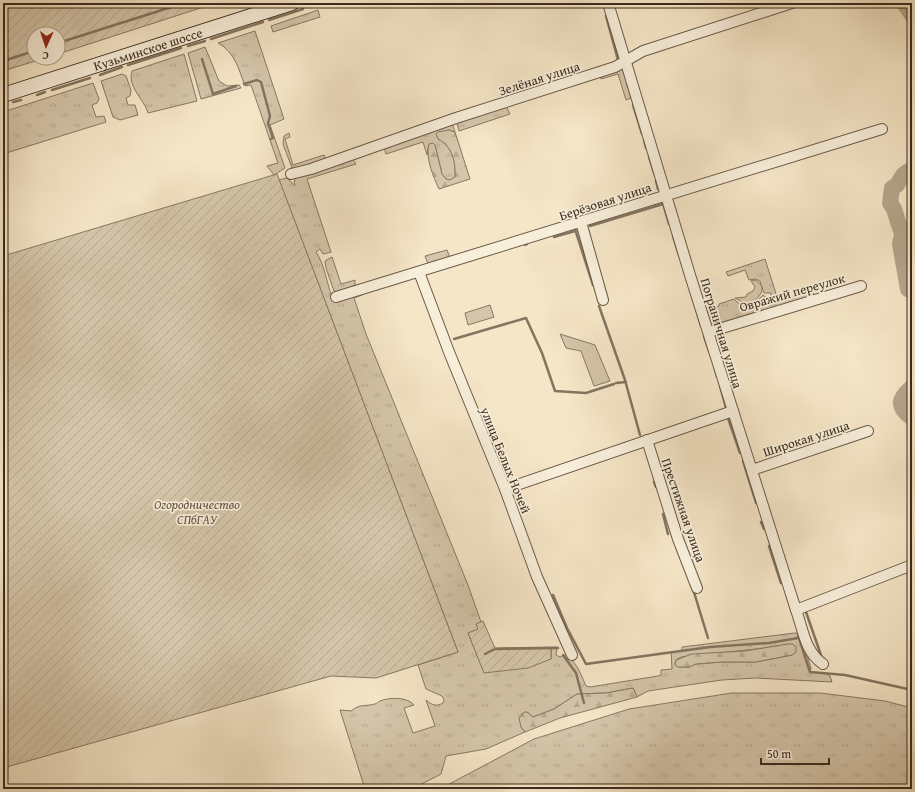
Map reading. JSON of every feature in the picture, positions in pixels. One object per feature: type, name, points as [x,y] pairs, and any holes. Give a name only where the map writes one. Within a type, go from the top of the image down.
[{"type":"main road","name":"Кузьминское шоссе","points":[[3,95],[292,3]]},
{"type":"street","name":"Пограничная улица","points":[[608,3],[666,195],[796,610],[809,650],[814,658],[822,664]]},
{"type":"street","name":"Зелёная улица","points":[[291,174],[311,169],[456,118],[626,62],[630,57],[643,51],[792,3]]},
{"type":"street","name":"Берёзовая улица","points":[[336,297],[882,129]]},
{"type":"street","points":[[581,222],[603,300]]},
{"type":"street","name":"улица Белых Ночей","points":[[419,272],[449,352],[505,489],[545,598],[572,655]]},
{"type":"street","name":"Овражий переулок","points":[[709,332],[861,286]]},
{"type":"street","points":[[505,489],[733,411]]},
{"type":"street","name":"Широкая улица","points":[[752,470],[868,431]]},
{"type":"street","name":"Престижная улица","points":[[647,440],[678,538],[697,588]]},
{"type":"street","points":[[796,610],[912,565]]},
{"type":"green space","points":[[3,3],[216,3],[66,51],[66,26],[26,26],[26,64],[3,71]]},
{"type":"green space","points":[[318,10],[320,17],[273,32],[271,26]]},
{"type":"green space","points":[[255,31],[284,119],[270,125],[285,168],[274,175],[267,166],[278,163],[251,85],[245,86],[236,62],[229,51],[218,43]]},
{"type":"green space","points":[[205,47],[219,81],[227,86],[239,85],[241,88],[201,99],[188,53]]},
{"type":"green space","points":[[184,54],[197,101],[148,113],[134,88],[131,77],[132,71]]},
{"type":"green space","points":[[623,68],[631,98],[626,100],[618,74],[601,79],[600,75]]},
{"type":"green space","points":[[122,74],[126,76],[131,90],[130,96],[126,98],[128,105],[135,105],[138,115],[120,120],[113,117],[101,81]]},
{"type":"green space","points":[[93,83],[99,99],[97,103],[92,105],[96,117],[104,116],[106,122],[3,154],[3,112]]},
{"type":"green space","points":[[506,106],[510,114],[459,131],[457,123]]},
{"type":"green space","points":[[452,123],[455,132],[449,130],[438,139],[447,146],[454,160],[455,177],[450,180],[446,179],[442,174],[435,145],[428,148],[427,155],[423,142],[386,154],[384,147]]},
{"type":"green space","points":[[449,130],[455,132],[470,179],[439,189],[430,166],[428,149],[429,144],[433,143],[435,145],[442,174],[446,179],[450,180],[455,177],[454,160],[450,150],[438,139],[436,134],[438,132]]},
{"type":"green space","points":[[289,133],[290,137],[285,139],[293,165],[324,155],[326,160],[294,169],[292,168],[283,144],[284,136]]},
{"type":"green space","points":[[352,158],[356,164],[307,179],[331,252],[323,254],[320,249],[316,252],[322,263],[333,300],[361,293],[362,295],[354,298],[366,334],[468,585],[481,622],[476,624],[479,629],[468,633],[484,672],[551,659],[551,647],[557,647],[556,655],[560,657],[564,655],[572,660],[578,668],[586,686],[590,687],[661,675],[661,670],[672,669],[671,652],[682,651],[682,647],[800,633],[811,668],[810,672],[824,673],[830,676],[832,682],[755,678],[722,680],[648,691],[637,697],[633,688],[606,693],[577,694],[554,709],[533,717],[527,712],[521,727],[525,732],[486,749],[446,756],[441,774],[412,789],[365,789],[340,710],[351,711],[357,707],[375,704],[379,701],[393,698],[403,699],[414,705],[404,708],[413,733],[435,726],[426,700],[436,705],[443,703],[444,700],[442,696],[426,689],[418,665],[458,652],[279,180],[287,178],[294,185],[295,177]],"holes":[[[788,644],[792,655],[756,662],[722,662],[696,664],[689,667],[678,667],[675,664],[676,660],[681,657],[775,647]]]},
{"type":"green space","name":"Огородничество СПбГАУ","points":[[277,174],[458,652],[376,678],[331,676],[3,768],[3,256]]},
{"type":"green space","points":[[447,250],[450,258],[428,264],[425,256]]},
{"type":"green space","points":[[332,257],[341,284],[355,280],[355,285],[339,292],[334,291],[325,261]]},
{"type":"green space","points":[[765,259],[778,300],[812,291],[815,297],[716,325],[709,323],[706,312],[709,309],[719,306],[719,304],[734,299],[745,305],[753,303],[763,295],[768,299],[771,298],[771,293],[764,293],[760,281],[756,279],[749,280],[745,270],[728,276],[726,272]]},
{"type":"green space","points":[[755,280],[762,286],[762,290],[761,294],[755,300],[746,304],[735,298],[746,297],[747,294],[753,291],[755,287],[751,281]]},
{"type":"green space","points":[[490,305],[494,317],[468,325],[465,313]]},
{"type":"green space","points":[[560,334],[595,345],[610,381],[594,386],[581,351],[566,348]]},
{"type":"green space","points":[[483,621],[495,648],[551,647],[551,659],[528,668],[484,673],[468,633],[478,629],[476,624]]},
{"type":"green space","points":[[793,644],[796,647],[796,652],[792,655],[756,662],[722,662],[696,664],[689,667],[678,667],[675,664],[676,660],[692,654],[745,651]]},
{"type":"green space","points":[[633,688],[637,697],[560,718],[525,732],[521,727],[519,718],[524,712],[527,712],[533,717],[554,709],[577,694],[606,693]]},
{"type":"green space","points":[[732,693],[820,693],[885,701],[912,708],[912,789],[440,789],[534,739],[629,709]]},
{"type":"waterway","points":[[66,40],[184,3]]},
{"type":"waterway","points":[[601,3],[603,7]]},
{"type":"waterway","points":[[904,3],[912,15]]},
{"type":"waterway","points":[[310,7],[315,5]]},
{"type":"waterway","points":[[269,20],[303,9]]},
{"type":"waterway","points":[[606,16],[618,60]]},
{"type":"waterway","points":[[211,39],[263,22]]},
{"type":"waterway","points":[[188,46],[205,41]]},
{"type":"waterway","points":[[128,65],[181,48]]},
{"type":"waterway","points":[[3,61],[26,54]]},
{"type":"waterway","points":[[202,59],[213,94],[236,86]]},
{"type":"waterway","points":[[100,75],[122,67]]},
{"type":"waterway","points":[[52,90],[90,78]]},
{"type":"waterway","points":[[244,84],[257,80],[261,82],[270,116],[268,123],[273,138],[271,139]]},
{"type":"waterway","points":[[37,95],[45,92]]},
{"type":"waterway","points":[[13,102],[21,100]]},
{"type":"waterway","points":[[3,105],[7,104]]},
{"type":"waterway","points":[[633,105],[642,134]]},
{"type":"waterway","points":[[644,140],[646,148]]},
{"type":"waterway","points":[[649,157],[654,173]]},
{"type":"waterway","points":[[912,169],[903,175],[897,185],[892,188],[890,203],[894,209],[902,234],[900,244],[908,289],[912,291]]},
{"type":"waterway","points":[[656,181],[658,189]]},
{"type":"waterway","points":[[662,200],[669,224]]},
{"type":"waterway","points":[[590,226],[663,204]]},
{"type":"waterway","points":[[575,229],[593,285]]},
{"type":"waterway","points":[[554,237],[575,231]]},
{"type":"waterway","points":[[673,236],[679,255]]},
{"type":"waterway","points":[[599,306],[625,380],[640,435]]},
{"type":"waterway","points":[[696,309],[701,326]]},
{"type":"waterway","points":[[454,339],[526,318],[542,353],[555,391],[586,393],[614,384]]},
{"type":"waterway","points":[[704,336],[709,351]]},
{"type":"waterway","points":[[715,369],[717,377]]},
{"type":"waterway","points":[[616,383],[626,382]]},
{"type":"waterway","points":[[720,386],[726,408]]},
{"type":"waterway","points":[[912,387],[904,395],[901,402],[903,410],[912,418]]},
{"type":"waterway","points":[[728,418],[740,453]]},
{"type":"waterway","points":[[743,461],[756,503]]},
{"type":"waterway","points":[[654,482],[656,487]]},
{"type":"waterway","points":[[663,514],[668,534]]},
{"type":"waterway","points":[[761,522],[764,529]]},
{"type":"waterway","points":[[769,546],[781,583]]},
{"type":"waterway","points":[[693,589],[708,638]]},
{"type":"waterway","points":[[553,595],[567,628],[586,664],[710,647],[769,643],[798,638]]},
{"type":"waterway","points":[[806,612],[823,661]]},
{"type":"waterway","points":[[798,635],[810,672],[845,675],[912,690]]},
{"type":"waterway","points":[[485,654],[495,649],[558,648]]},
{"type":"waterway","points":[[563,655],[576,673],[584,703]]}]
